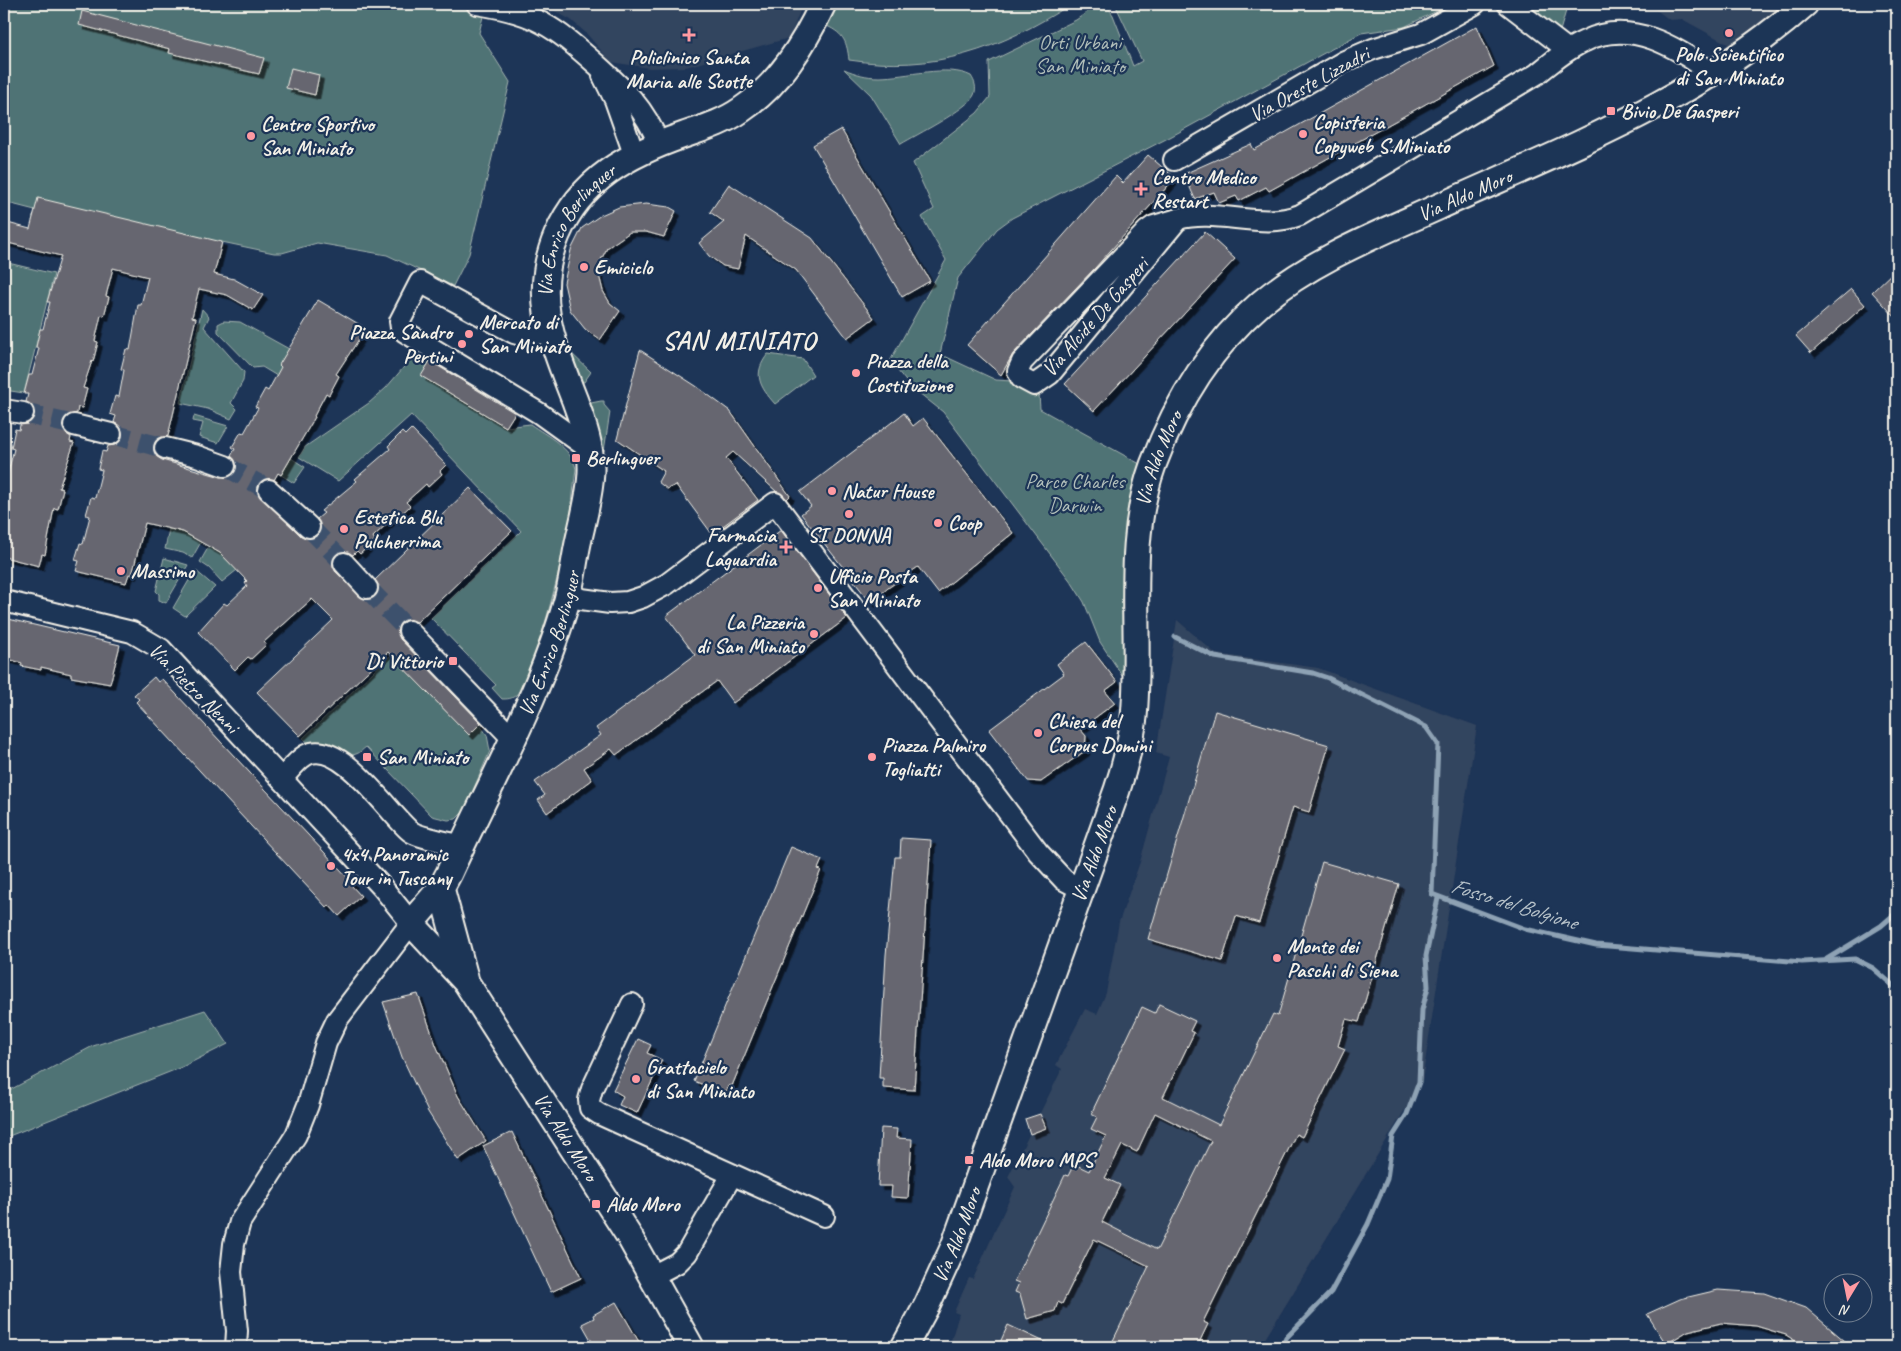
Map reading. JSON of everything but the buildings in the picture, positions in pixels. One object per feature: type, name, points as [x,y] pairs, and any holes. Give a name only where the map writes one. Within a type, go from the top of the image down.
[{"type":"street","points":[[477,4],[517,12],[540,21],[564,35],[634,99],[646,116],[659,144]]},
{"type":"street","name":"Via Enrico Berlinguer","points":[[236,1347],[237,1331],[231,1272],[234,1244],[240,1222],[296,1135],[308,1105],[326,1043],[337,1020],[411,923],[441,888],[512,738],[548,653],[567,597],[591,478],[590,449],[549,332],[546,309],[546,276],[550,253],[559,230],[574,204],[586,190],[610,169],[634,154],[723,121],[758,98],[786,67],[823,4]]},
{"type":"street","name":"Via Oreste Lizzadri","points":[[1174,160],[1345,62],[1372,49],[1421,34],[1475,4]]},
{"type":"street","points":[[1508,4],[1568,50]]},
{"type":"street","name":"Via Aldo Moro","points":[[904,1347],[927,1305],[954,1246],[1117,790],[1132,733],[1135,700],[1138,541],[1145,492],[1154,462],[1173,418],[1198,373],[1217,347],[1263,301],[1313,267],[1409,220],[1619,125],[1713,74],[1758,43],[1805,4]]},
{"type":"street","name":"Via Alcide De Gasperi","points":[[1178,219],[1050,374],[1034,384],[1020,378],[1018,371],[1022,362],[1154,226],[1178,219],[1207,216],[1281,220],[1300,215],[1537,74],[1568,50],[1587,40],[1607,34],[1636,33],[1663,42],[1713,74]]},
{"type":"street","points":[[595,64],[615,100],[634,154]]},
{"type":"street","points":[[549,332],[525,336],[514,333],[420,282],[400,321],[402,330],[539,413],[590,449]]},
{"type":"street","points":[[539,413],[559,411],[575,402]]},
{"type":"street","points":[[74,425],[111,434]]},
{"type":"street","points":[[165,448],[197,456],[225,466]]},
{"type":"street","points":[[269,490],[309,527]]},
{"type":"street","points":[[567,597],[610,603],[628,602],[643,597],[675,578],[775,503],[1038,852],[1064,880],[1081,889]]},
{"type":"street","points":[[344,564],[367,588]]},
{"type":"street","name":"Via Pietro Nenni","points":[[4,601],[125,630],[146,640],[168,656],[382,887],[411,923]]},
{"type":"street","points":[[408,631],[512,738]]},
{"type":"street","points":[[282,780],[304,756],[316,753],[338,759],[352,770],[411,832],[462,846]]},
{"type":"street","name":"Via Aldo Moro","points":[[441,888],[466,982]]},
{"type":"street","name":"Via Aldo Moro","points":[[411,923],[466,982],[600,1190],[692,1347]]},
{"type":"street","points":[[632,1004],[592,1089],[588,1100],[590,1108],[824,1216]]},
{"type":"street","points":[[652,1276],[677,1263],[687,1253],[732,1175]]},
{"type":"shaded area","name":"Policlinico Santa Maria alle Scotte","points":[[542,4],[803,4],[789,38],[686,67],[649,68],[611,62],[586,33],[571,20]]},
{"type":"shaded area","name":"Polo Scientifico di San Miniato","points":[[1648,4],[1788,4],[1733,47],[1682,19],[1670,20]]},
{"type":"shaded area","name":"Monte dei Paschi di Siena","points":[[1177,620],[1216,654],[1318,668],[1477,726],[1422,1082],[1260,1347],[949,1347],[959,1314],[954,1312],[969,1278],[973,1279],[1015,1187],[1008,1177],[1062,1069],[1056,1065],[1085,1009],[1097,1014],[1106,993],[1119,922],[1140,862],[1169,757],[1156,753]]},
{"type":"green space","name":"Centro Sportivo San Miniato","points":[[4,4],[486,4],[479,33],[510,82],[469,254],[453,286],[387,255],[317,243],[282,253],[274,253],[222,242],[216,266],[32,221],[35,210],[4,202]]},
{"type":"green space","points":[[838,4],[1071,4],[1018,34],[965,54],[938,60],[880,63],[849,60],[844,39],[827,26]]},
{"type":"green space","name":"Parco Charles Darwin","points":[[1099,4],[1109,9],[1113,15],[1133,66],[1142,61],[1115,4],[1451,4],[1404,27],[1361,33],[1170,137],[1012,218],[997,229],[958,278],[940,354],[996,380],[1012,381],[1039,394],[1040,409],[1140,464],[1133,491],[1124,678],[1100,642],[1084,602],[1072,583],[943,412],[909,385],[890,361],[946,260],[922,217],[934,209],[913,163],[977,113],[990,97],[989,62],[1076,20]]},
{"type":"green space","points":[[1525,4],[1568,4],[1560,31],[1544,21]]},
{"type":"green space","points":[[844,69],[874,77],[951,71],[971,76],[975,90],[970,101],[962,107],[901,144],[871,95]]},
{"type":"green space","points":[[4,262],[54,274],[24,393],[4,390]]},
{"type":"green space","points":[[202,309],[209,317],[204,327],[244,372],[243,381],[231,403],[237,409],[231,419],[208,409],[180,403]]},
{"type":"green space","points":[[224,321],[240,322],[289,349],[279,365],[282,367],[277,376],[262,367],[253,368],[218,332],[218,324]]},
{"type":"green space","points":[[569,351],[591,372],[584,382],[580,382]]},
{"type":"green space","points":[[415,354],[431,360],[422,376],[506,427],[530,424],[564,448],[576,469],[571,515],[547,617],[523,683],[516,695],[508,699],[502,699],[492,688],[496,685],[431,618],[521,531],[411,415],[338,481],[299,457],[305,447],[369,403],[386,388]]},
{"type":"green space","points":[[768,354],[803,359],[813,375],[775,404],[765,392],[759,374],[763,361]]},
{"type":"green space","points":[[604,401],[604,405],[610,412],[604,451],[600,451],[590,406],[591,403]]},
{"type":"green space","points":[[194,416],[228,426],[218,443],[199,437],[203,423],[193,421]]},
{"type":"green space","points":[[291,458],[305,467],[294,483],[281,475]]},
{"type":"green space","points":[[169,529],[183,532],[201,542],[192,558],[183,553],[165,549]]},
{"type":"green space","points":[[209,546],[220,553],[237,570],[222,582],[209,568],[200,562]]},
{"type":"green space","points":[[164,558],[188,565],[166,603],[159,600],[159,594],[156,591]]},
{"type":"green space","points":[[195,570],[215,587],[185,616],[173,608]]},
{"type":"green space","points":[[391,655],[469,735],[480,725],[487,735],[490,751],[464,811],[456,819],[448,820],[432,816],[366,747],[357,753],[343,756],[313,746],[303,738]]},
{"type":"green space","points":[[205,1010],[228,1044],[182,1067],[4,1138],[4,1093],[93,1046]]},
{"type":"waterway","name":"Fosso del Bolgione","points":[[1175,637],[1215,657],[1313,673],[1328,678],[1426,727],[1438,744],[1432,894],[1525,929],[1596,945],[1802,962],[1855,959],[1873,968],[1897,989]]},
{"type":"waterway","points":[[1282,1347],[1286,1338],[1331,1292],[1368,1224],[1387,1179],[1393,1136],[1407,1114],[1419,1082],[1422,1010],[1428,987],[1426,956],[1438,898]]},
{"type":"waterway","points":[[1827,959],[1881,926],[1897,912]]},
{"type":"tunnel","points":[[23,413],[74,425]]},
{"type":"tunnel","points":[[111,434],[165,448]]},
{"type":"tunnel","points":[[225,466],[269,490]]},
{"type":"tunnel","points":[[309,527],[344,563]]},
{"type":"tunnel","points":[[367,588],[409,631]]},
{"type":"place","name":"Polo Scientifico di San Miniato","points":[[1729,33]]},
{"type":"place","name":"Policlinico Santa Maria alle Scotte","points":[[689,35]]},
{"type":"place","name":"Bivio De Gasperi","points":[[1611,111]]},
{"type":"place","name":"Copisteria Copyweb S.Miniato","points":[[1303,134]]},
{"type":"place","name":"Centro Sportivo San Miniato","points":[[251,136]]},
{"type":"place","name":"Centro Medico Restart","points":[[1141,189]]},
{"type":"place","name":"Emiciclo","points":[[584,267]]},
{"type":"place","name":"Mercato di San Miniato","points":[[469,334]]},
{"type":"place","name":"Piazza Sandro Pertini","points":[[462,344]]},
{"type":"place","name":"Piazza della Costituzione","points":[[856,373]]},
{"type":"place","name":"Berlinguer","points":[[576,458]]},
{"type":"place","name":"Natur House","points":[[832,491]]},
{"type":"place","name":"SI DONNA","points":[[849,514]]},
{"type":"place","name":"Coop","points":[[938,523]]},
{"type":"place","name":"Estetica Blu Pulcherrima","points":[[344,529]]},
{"type":"place","name":"Farmacia Laguardia","points":[[786,547]]},
{"type":"place","name":"Massimo","points":[[121,571]]},
{"type":"place","name":"Ufficio Posta San Miniato","points":[[818,588]]},
{"type":"place","name":"La Pizzeria di San Miniato","points":[[814,634]]},
{"type":"place","name":"Di Vittorio","points":[[453,661]]},
{"type":"place","name":"Chiesa del Corpus Domini","points":[[1038,733]]},
{"type":"place","name":"San Miniato","points":[[367,757]]},
{"type":"place","name":"Piazza Palmiro Togliatti","points":[[872,757]]},
{"type":"place","name":"4x4 Panoramic Tour in Tuscany","points":[[331,866]]},
{"type":"place","name":"Monte dei Paschi di Siena","points":[[1277,958]]},
{"type":"place","name":"Grattacielo di San Miniato","points":[[636,1079]]},
{"type":"place","name":"Aldo Moro MPS","points":[[969,1160]]},
{"type":"place","name":"Aldo Moro","points":[[596,1204]]},
{"type":"district","name":"SAN MINIATO","points":[[739,340]]},
{"type":"park label","name":"Orti Urbani San Miniato","points":[[1080,54]]}]
